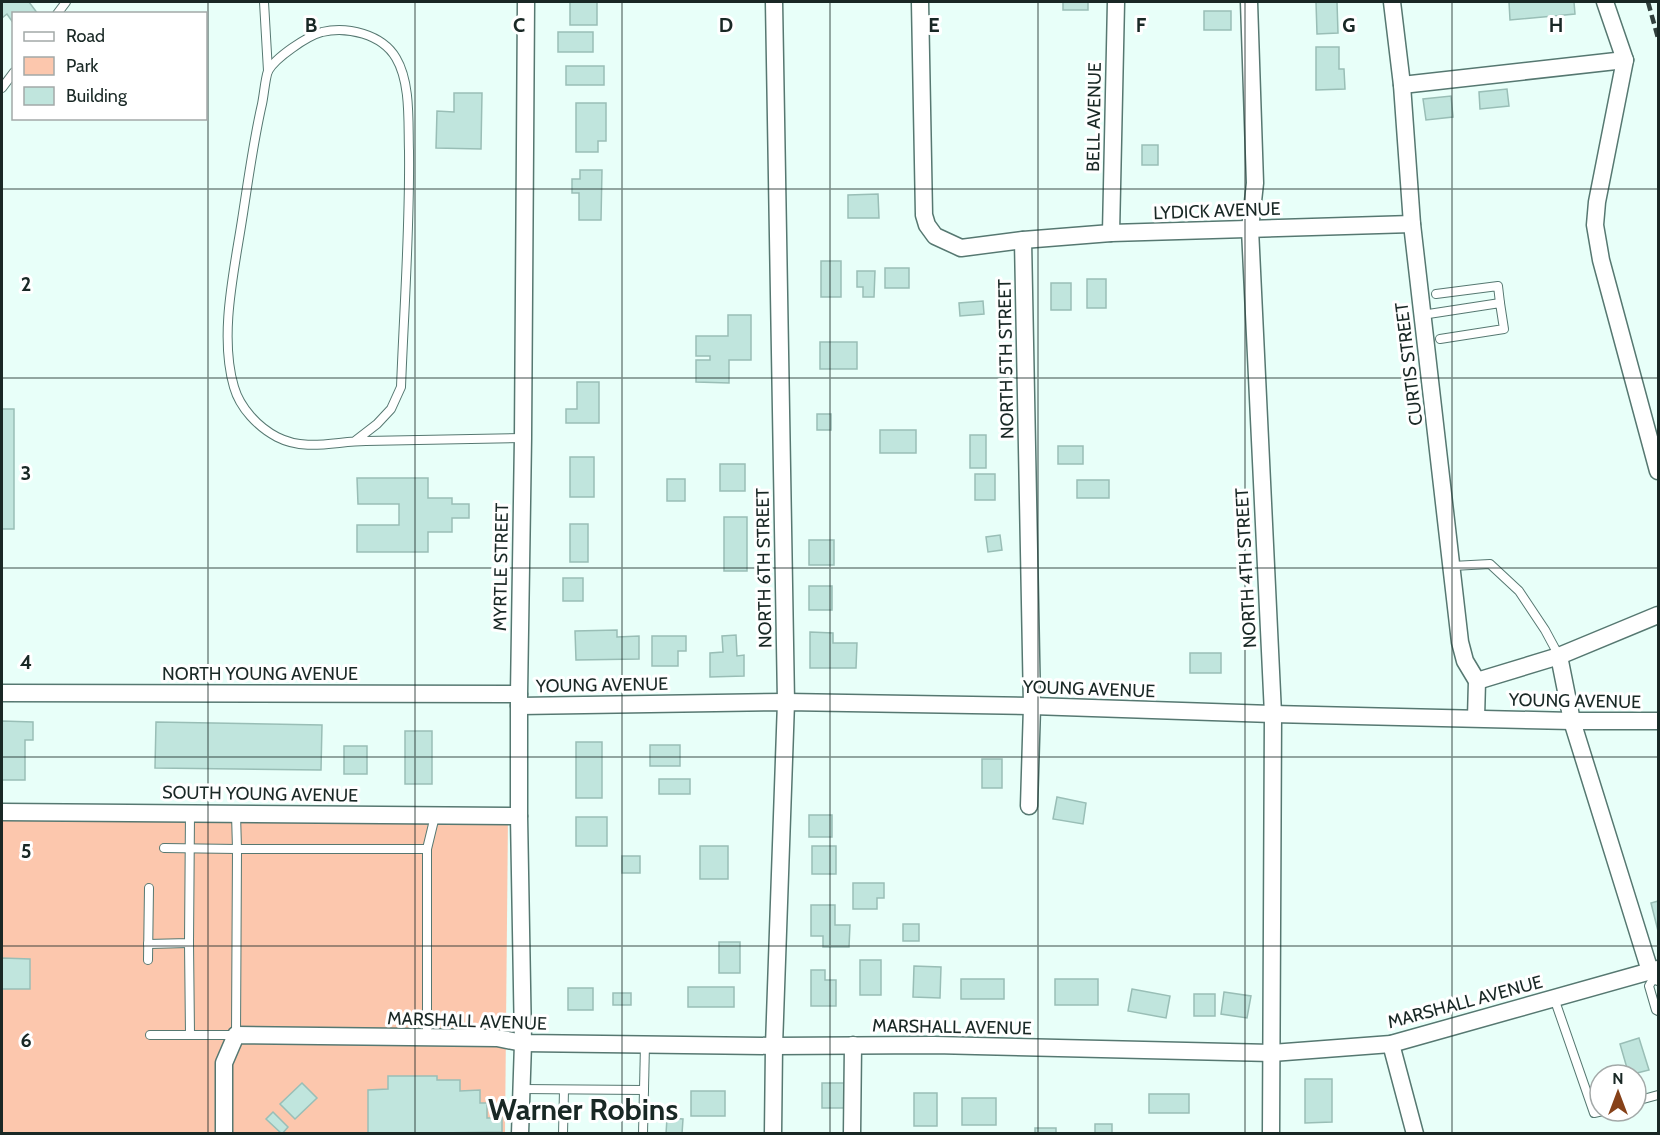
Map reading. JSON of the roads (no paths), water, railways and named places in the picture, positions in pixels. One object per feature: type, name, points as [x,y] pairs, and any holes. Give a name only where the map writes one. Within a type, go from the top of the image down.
[{"type":"street","name":"MYRTLE STREET","points":[[520,1134],[523,1043],[519,700],[526,2]]},
{"type":"street","name":"NORTH 6TH STREET","points":[[773,1134],[786,702],[774,2]]},
{"type":"street","points":[[920,2],[924,215],[927,225],[935,236],[961,248],[1023,240]]},
{"type":"street","name":"BELL AVENUE","points":[[1111,233],[1116,2]]},
{"type":"street","name":"NORTH 4TH STREET","points":[[1249,2],[1255,183],[1250,229],[1273,714],[1271,1134]]},
{"type":"street","name":"CURTIS STREET","points":[[1392,2],[1402,85],[1412,224],[1460,642],[1465,661],[1477,681],[1476,718]]},
{"type":"street","points":[[1605,2],[1625,60],[1595,225],[1601,260],[1659,471]]},
{"type":"street","points":[[1402,85],[1625,60]]},
{"type":"street","name":"LYDICK AVENUE","points":[[1023,240],[1111,233],[1412,224]]},
{"type":"street","name":"NORTH 5TH STREET","points":[[1023,240],[1032,706],[1029,807]]},
{"type":"street","points":[[1477,681],[1559,656],[1659,615]]},
{"type":"street","points":[[1559,656],[1572,721],[1655,975]]},
{"type":"street","name":"NORTH YOUNG AVENUE","points":[[2,693],[519,700]]},
{"type":"street","name":"YOUNG AVENUE","points":[[519,700],[1032,706],[1273,714],[1659,721]]},
{"type":"street","name":"SOUTH YOUNG AVENUE","points":[[2,812],[519,816]]},
{"type":"street","name":"MARSHALL AVENUE","points":[[236,1035],[497,1038],[523,1043],[934,1045],[1272,1053],[1391,1044],[1554,998],[1655,975]]},
{"type":"street","points":[[224,1134],[224,1063],[236,1035]]},
{"type":"street","points":[[1391,1044],[1415,1134]]},
{"type":"street","points":[[852,1045],[852,1134]]},
{"type":"lane","points":[[264,2],[268,71],[249,174],[228,322],[229,363],[234,389],[244,408],[257,423],[277,437],[297,444],[322,446],[355,441],[523,438]]},
{"type":"lane","points":[[268,71],[300,42],[320,32],[342,29],[370,36],[386,44],[403,72],[408,105],[410,202],[400,387],[391,410],[355,441]]},
{"type":"lane","points":[[2,88],[12,75]]},
{"type":"lane","points":[[1436,294],[1498,286],[1504,329],[1440,339]]},
{"type":"lane","points":[[1422,315],[1500,303]]},
{"type":"lane","points":[[1452,566],[1490,564],[1519,591],[1559,656]]},
{"type":"lane","points":[[190,813],[190,1035]]},
{"type":"lane","points":[[150,1035],[236,1035],[236,814]]},
{"type":"lane","points":[[428,1037],[427,849],[435,816]]},
{"type":"lane","points":[[164,848],[427,849]]},
{"type":"lane","points":[[148,960],[149,888]]},
{"type":"lane","points":[[148,944],[189,943]]},
{"type":"lane","points":[[1655,975],[1649,986],[1656,1010],[1659,1011]]},
{"type":"lane","points":[[1554,998],[1588,1096]]},
{"type":"lane","points":[[643,1134],[645,1044]]},
{"type":"lane","points":[[522,1089],[644,1090]]},
{"type":"lane","points":[[563,1134],[564,1090]]},
{"type":"railway","points":[[1648,2],[1658,38]]},
{"type":"district","name":"Warner Robins","points":[[583,1110]]}]
